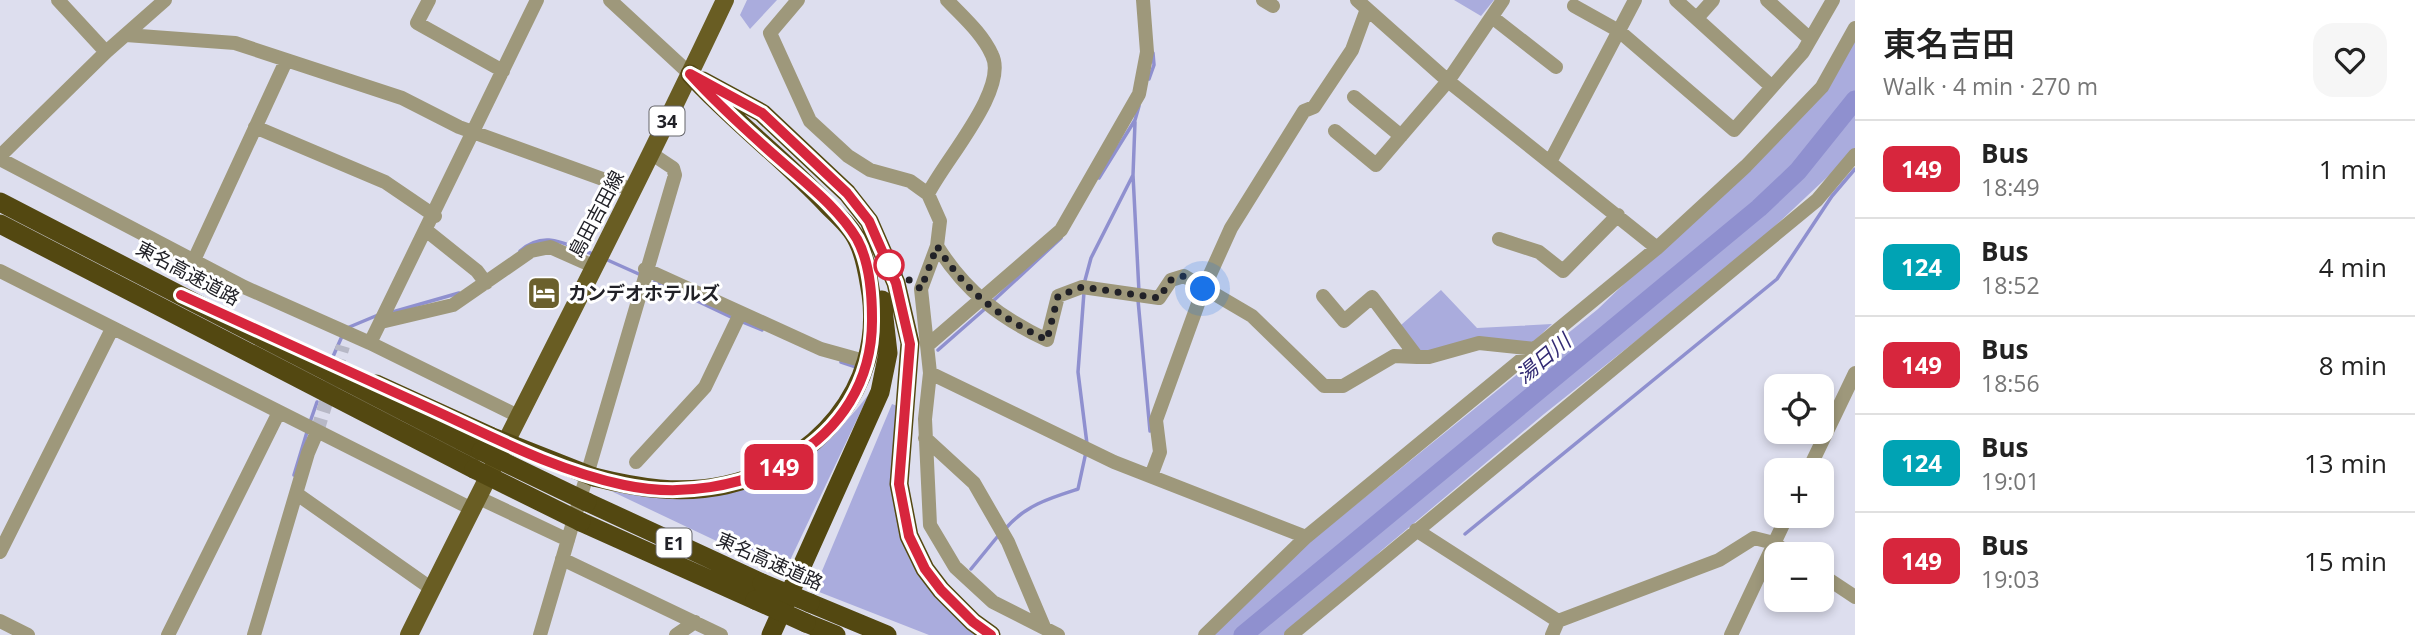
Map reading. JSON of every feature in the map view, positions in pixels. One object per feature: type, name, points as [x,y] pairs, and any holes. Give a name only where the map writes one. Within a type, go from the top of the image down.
[{"type":"highway","points":[[690,74],[720,106],[811,188],[858,242],[873,266],[882,296],[888,353],[883,380],[771,635]]},
{"type":"highway","points":[[690,74],[762,113],[847,193],[869,221],[881,246],[900,301],[911,357],[899,484],[909,536],[925,569],[941,590],[973,622],[991,635]]},
{"type":"highway","name":"東名高速道路","points":[[0,202],[181,295],[485,443],[756,597],[800,631],[835,635]]},
{"type":"highway","name":"東名高速道路","points":[[0,224],[581,522],[672,564],[756,597],[810,603],[887,635]]},
{"type":"highway","points":[[485,443],[594,477],[657,490],[688,491],[724,486],[771,471],[817,441],[848,403],[869,354],[872,304],[858,242]]},
{"type":"highway","points":[[800,631],[793,604],[890,391],[900,349],[900,301]]},
{"type":"main road","name":"島田吉田線","points":[[409,635],[606,240],[652,154],[724,0]]},
{"type":"street","points":[[58,0],[106,52]]},
{"type":"street","points":[[165,0],[106,52],[0,158],[345,336],[370,343],[518,415]]},
{"type":"street","points":[[429,0],[417,23],[503,71]]},
{"type":"street","points":[[370,343],[435,216],[537,0]]},
{"type":"street","points":[[610,0],[690,74]]},
{"type":"street","points":[[798,0],[769,33],[810,121],[848,156],[870,170],[910,181],[928,194],[940,221],[937,246],[921,289],[930,373],[925,438],[930,525],[955,567],[993,602],[1058,635]]},
{"type":"street","points":[[928,194],[989,96],[997,72],[994,57],[983,38],[947,0]]},
{"type":"street","points":[[928,345],[986,304],[1061,230],[1139,94],[1147,52],[1143,0]]},
{"type":"street","points":[[1335,131],[1376,165],[1448,81],[1503,0]]},
{"type":"street","points":[[1550,162],[1634,0]]},
{"type":"street","points":[[1676,0],[1772,87]]},
{"type":"street","points":[[1697,18],[1713,0]]},
{"type":"street","points":[[1767,0],[1810,40]]},
{"type":"street","points":[[1574,6],[1619,31],[1734,130],[1810,40],[1833,0]]},
{"type":"street","points":[[1151,476],[1160,452],[1156,421],[1203,289],[1231,228],[1304,110],[1314,107],[1352,50],[1362,4],[1448,81],[1657,248]]},
{"type":"street","points":[[1492,17],[1556,67]]},
{"type":"street","points":[[1205,635],[1306,537],[1657,248],[1746,166],[1822,87],[1855,28]]},
{"type":"street","points":[[126,36],[235,43],[402,97],[459,127],[474,130],[633,190]]},
{"type":"street","points":[[194,260],[286,61]]},
{"type":"street","points":[[1354,97],[1401,136]]},
{"type":"street","points":[[255,127],[385,182],[435,216]]},
{"type":"street","points":[[540,635],[675,175],[673,168],[652,154]]},
{"type":"street","points":[[1291,635],[1817,200],[1855,155]]},
{"type":"street","points":[[1499,239],[1539,252],[1563,271],[1618,215]]},
{"type":"street","points":[[427,231],[483,279]]},
{"type":"street","points":[[937,246],[953,271],[986,304],[1014,325],[1047,340],[1058,296],[1087,288],[1159,298],[1171,280],[1184,276],[1252,316],[1324,386],[1343,386],[1394,356],[1429,357],[1479,343],[1535,349]]},
{"type":"street","points":[[381,321],[453,305],[483,279],[531,251],[550,247],[594,264]]},
{"type":"street","points":[[0,271],[311,429],[474,503],[568,540]]},
{"type":"street","points":[[644,274],[738,318],[821,349],[857,359]]},
{"type":"street","points":[[1323,296],[1344,321],[1372,297],[1417,357]]},
{"type":"street","points":[[636,462],[705,387],[738,318]]},
{"type":"street","points":[[0,552],[112,329]]},
{"type":"street","points":[[930,373],[1079,446],[1306,537]]},
{"type":"street","points":[[1814,458],[1855,373]]},
{"type":"street","points":[[168,635],[279,412]]},
{"type":"street","points":[[254,635],[297,495],[311,429]]},
{"type":"street","points":[[925,438],[974,483],[1006,539],[1044,627]]},
{"type":"street","points":[[297,495],[432,589]]},
{"type":"street","points":[[1416,530],[1555,628],[1719,560],[1754,538],[1770,542]]},
{"type":"street","points":[[562,559],[721,635]]},
{"type":"street","points":[[1731,635],[1764,564]]},
{"type":"street","points":[[1834,583],[1855,597]]},
{"type":"street","points":[[0,621],[28,635]]},
{"type":"street","points":[[676,635],[695,622]]},
{"type":"shaded area","points":[[747,0],[777,0],[750,29],[740,15]]},
{"type":"shaded area","points":[[1454,0],[1494,0],[1481,16]]},
{"type":"shaded area","points":[[1855,29],[1855,151],[1744,255],[1544,414],[1382,550],[1293,635],[1206,635],[1312,540],[1598,309],[1736,176],[1843,55]]},
{"type":"shaded area","points":[[1441,290],[1477,328],[1552,324],[1531,344],[1421,354],[1401,325]]},
{"type":"shaded area","points":[[869,394],[784,573],[611,491],[651,497],[689,498],[723,494],[756,485],[786,470],[815,450]]},
{"type":"shaded area","points":[[892,404],[900,407],[900,509],[905,547],[917,572],[933,592],[981,635],[929,635],[814,590]]},
{"type":"waterway","points":[[1149,79],[1154,65],[1153,53]]},
{"type":"waterway","name":"湯日川","points":[[1243,635],[1759,208],[1798,171],[1855,100]]},
{"type":"waterway","points":[[1099,178],[1135,120],[1139,106]]},
{"type":"waterway","points":[[1135,122],[1133,175],[1139,292]]},
{"type":"waterway","points":[[1465,534],[1777,279],[1832,196],[1855,169]]},
{"type":"waterway","points":[[1084,284],[1091,258],[1133,175]]},
{"type":"waterway","points":[[992,302],[1061,238]]},
{"type":"waterway","points":[[520,251],[529,244],[547,240],[565,243],[593,254]]},
{"type":"waterway","points":[[603,258],[641,275]]},
{"type":"waterway","points":[[655,281],[733,318]]},
{"type":"waterway","points":[[1084,292],[1078,372],[1087,444]]},
{"type":"waterway","points":[[389,313],[459,293]]},
{"type":"waterway","points":[[1138,300],[1150,431]]},
{"type":"waterway","points":[[938,350],[987,307]]},
{"type":"waterway","points":[[347,328],[378,315]]},
{"type":"waterway","points":[[740,321],[762,330]]},
{"type":"waterway","points":[[331,361],[343,334]]},
{"type":"waterway","points":[[841,362],[856,367]]},
{"type":"waterway","points":[[309,425],[317,402]]},
{"type":"waterway","points":[[294,475],[307,432]]},
{"type":"waterway","points":[[1006,528],[1030,508],[1078,489],[1086,452]]},
{"type":"waterway","points":[[971,569],[998,536]]},
{"type":"tunnel","points":[[317,432],[343,346]]},
{"type":"bus line","name":"149","points":[[181,295],[568,470],[623,485],[688,491],[724,486],[771,471],[806,449],[827,431],[844,409],[859,382],[873,336],[868,277],[858,242],[849,228],[811,188],[720,106],[690,74],[762,113],[847,193],[869,221],[896,283],[910,344],[908,397],[899,484],[909,536],[925,569],[941,590],[973,622],[991,635]]},
{"type":"place","name":"カンデオホテルズ","points":[[544,293]]},
{"type":"route","points":[[889,265],[921,289],[937,246],[953,271],[974,295],[1014,325],[1047,340],[1058,296],[1082,287],[1159,298],[1171,280],[1184,276],[1203,289]]}]
